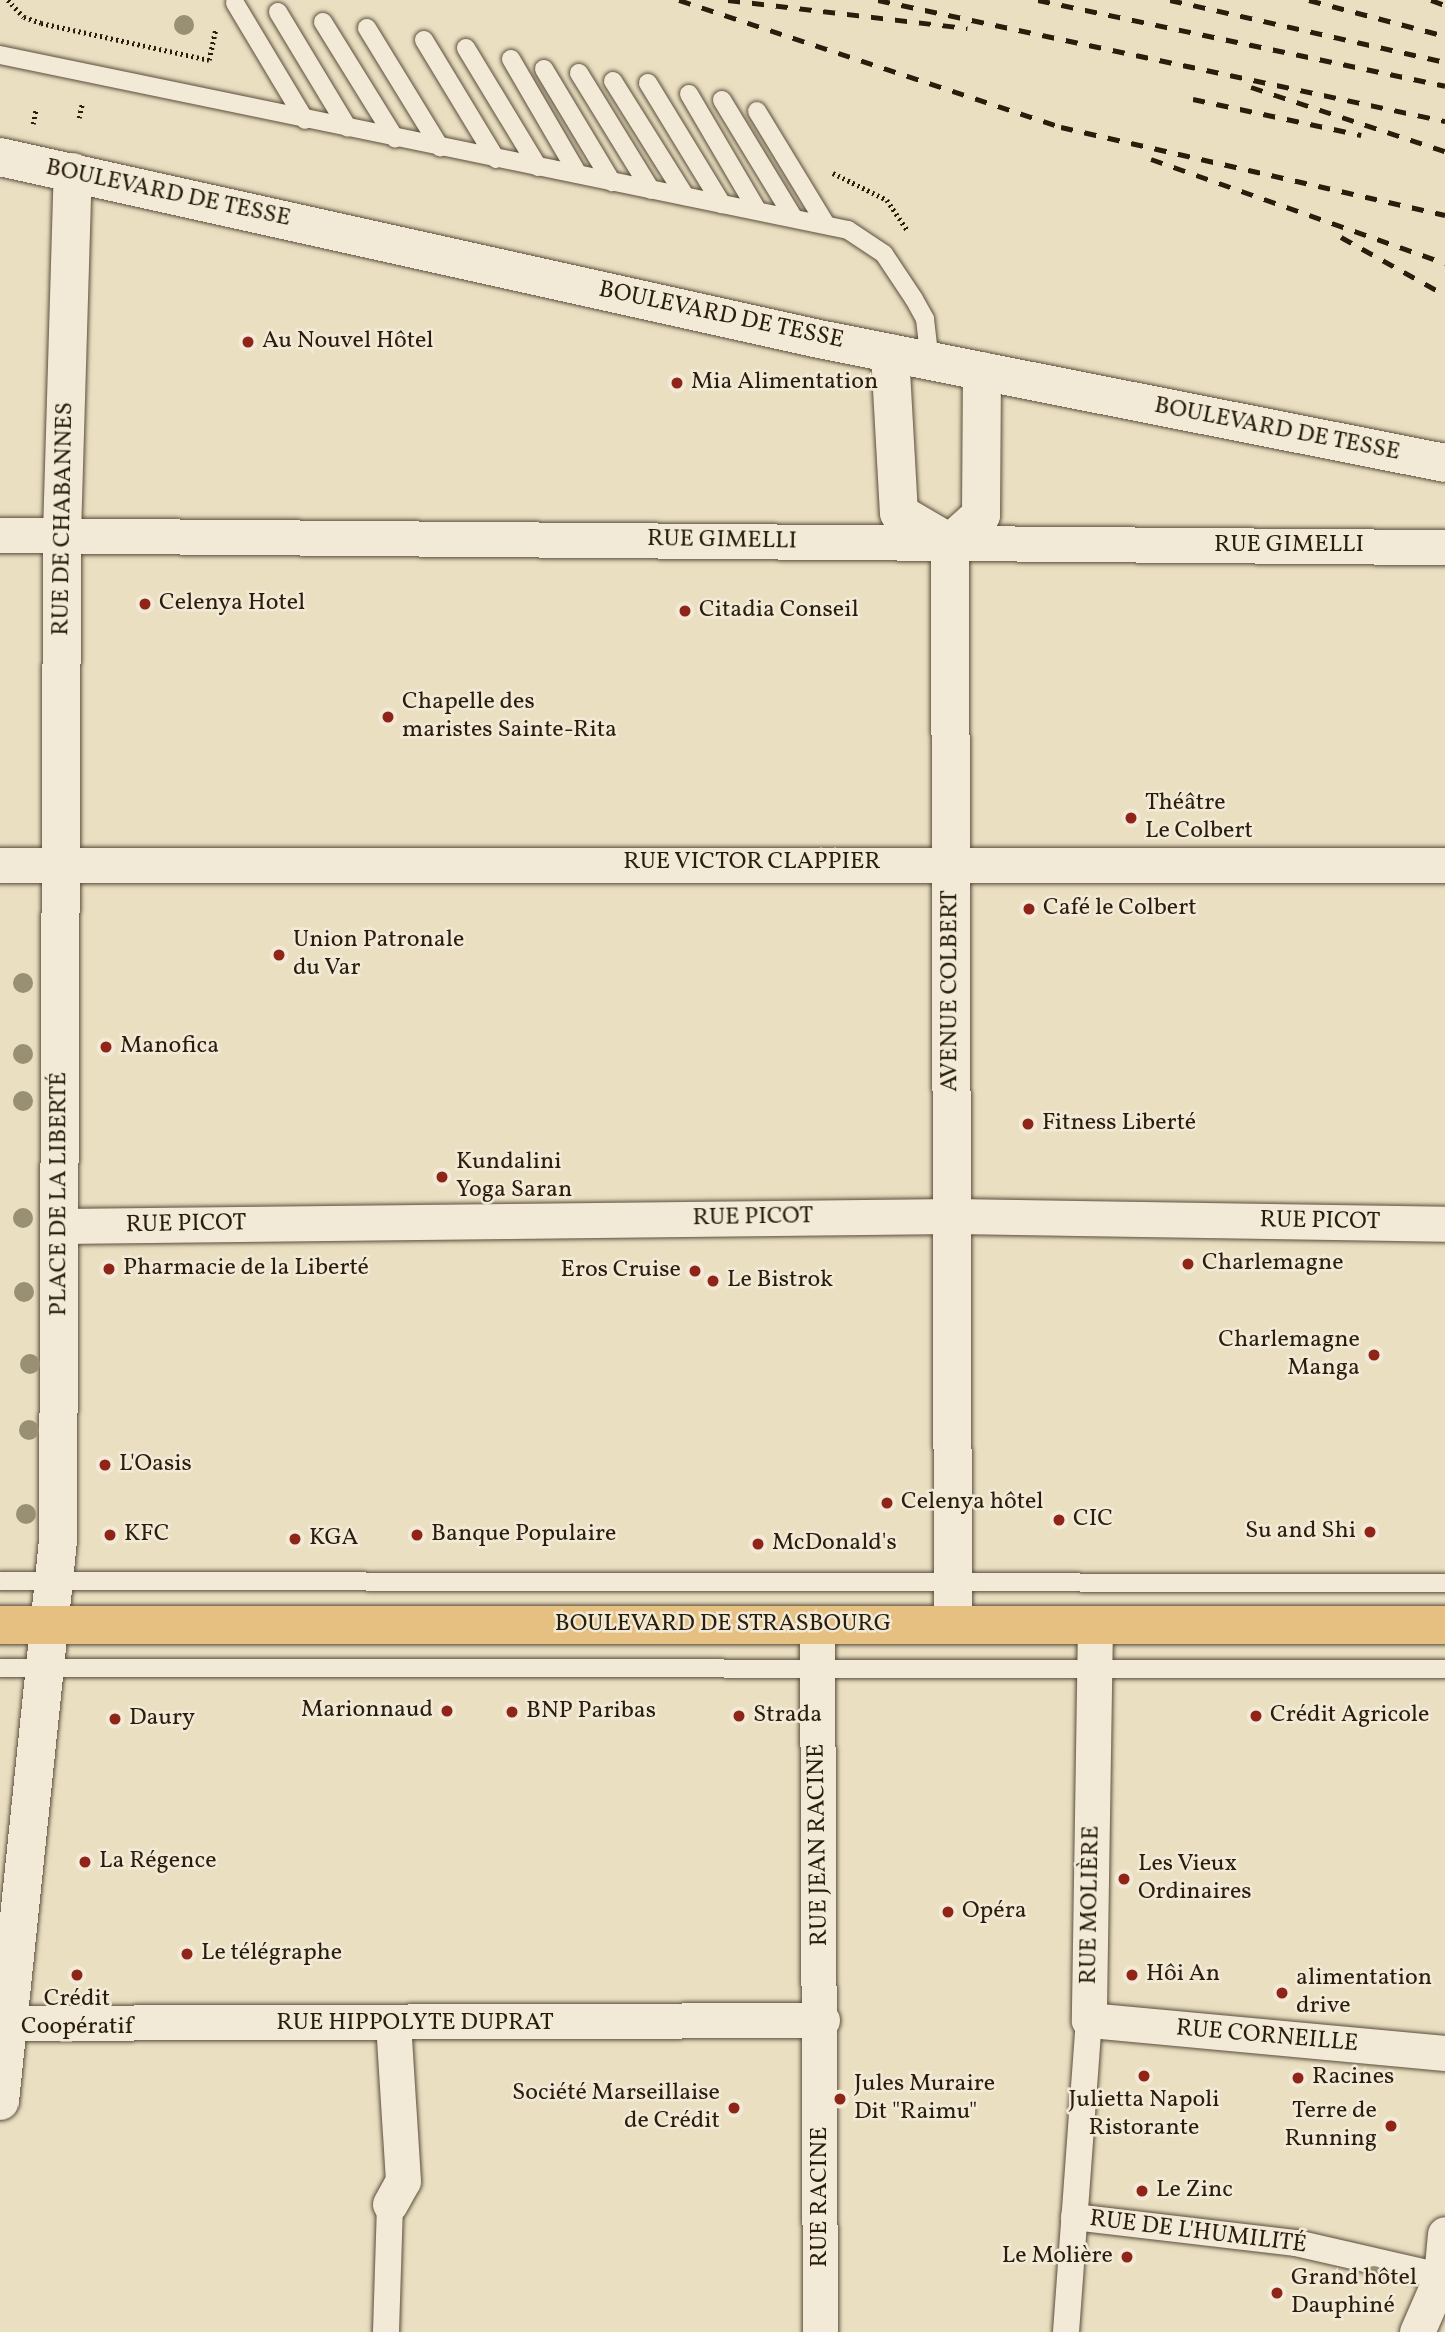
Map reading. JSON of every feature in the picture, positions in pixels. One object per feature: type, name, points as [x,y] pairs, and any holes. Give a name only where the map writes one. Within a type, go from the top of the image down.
[{"type":"main road","name":"BOULEVARD DE STRASBOURG","points":[[0,1625],[1445,1625]]},
{"type":"street","name":"BOULEVARD DE TESSE","points":[[0,157],[930,362],[1445,463]]},
{"type":"street","name":"RUE DE CHABANNES","points":[[59,866],[62,534],[73,172]]},
{"type":"street","points":[[890,353],[899,513],[950,543],[981,516],[982,371]]},
{"type":"street","name":"RUE GIMELLI","points":[[0,535],[1445,547]]},
{"type":"street","name":"AVENUE COLBERT","points":[[950,543],[954,1216],[953,1625]]},
{"type":"street","name":"RUE VICTOR CLAPPIER","points":[[59,866],[950,862],[1445,865]]},
{"type":"street","points":[[0,865],[59,866]]},
{"type":"street","name":"PLACE DE LA LIBERTÉ","points":[[0,2101],[4,2023],[55,1581],[60,1226],[59,866]]},
{"type":"street","name":"RUE PICOT","points":[[60,1226],[954,1216],[1445,1224]]},
{"type":"street","points":[[817,1625],[817,1670]]},
{"type":"street","name":"RUE MOLIÈRE","points":[[1066,2332],[1089,2020],[1095,1625]]},
{"type":"street","name":"RUE JEAN RACINE","points":[[817,1670],[822,2020]]},
{"type":"street","name":"RUE HIPPOLYTE DUPRAT","points":[[4,2023],[394,2024],[822,2020]]},
{"type":"street","name":"RUE RACINE","points":[[820,2332],[822,2020]]},
{"type":"street","name":"RUE CORNEILLE","points":[[1089,2020],[1445,2053]]},
{"type":"street","points":[[386,2332],[390,2204],[403,2181],[394,2024]]},
{"type":"street","name":"RUE DE L'HUMILITÉ","points":[[1074,2217],[1296,2243],[1443,2277]]},
{"type":"street","points":[[1417,2332],[1443,2277],[1445,2234]]},
{"type":"lane","points":[[235,3],[305,120]]},
{"type":"lane","points":[[278,12],[348,128]]},
{"type":"lane","points":[[323,22],[395,138]]},
{"type":"lane","points":[[367,28],[440,147]]},
{"type":"lane","points":[[424,40],[496,159]]},
{"type":"lane","points":[[0,41],[5,56],[496,159],[824,223],[867,238],[884,254],[925,319],[930,362]]},
{"type":"lane","points":[[466,48],[538,167]]},
{"type":"lane","points":[[510,59],[578,174]]},
{"type":"lane","points":[[544,69],[612,182]]},
{"type":"lane","points":[[579,73],[651,190]]},
{"type":"lane","points":[[613,81],[685,196]]},
{"type":"lane","points":[[648,83],[722,204]]},
{"type":"lane","points":[[689,94],[757,210]]},
{"type":"lane","points":[[722,100],[793,217]]},
{"type":"lane","points":[[757,111],[824,223]]},
{"type":"lane","points":[[0,1581],[1445,1583]]},
{"type":"lane","points":[[0,1668],[1445,1670]]},
{"type":"path","points":[[8,0],[24,17],[41,23],[209,61],[216,24]]},
{"type":"railway","points":[[679,0],[1061,127],[1445,215]]},
{"type":"railway","points":[[728,0],[967,28]]},
{"type":"railway","points":[[878,0],[1445,121]]},
{"type":"railway","points":[[1038,0],[1445,86]]},
{"type":"railway","points":[[1170,0],[1445,62]]},
{"type":"railway","points":[[1309,0],[1445,36]]},
{"type":"railway","points":[[1431,0],[1445,5]]},
{"type":"railway","points":[[1251,87],[1445,151]]},
{"type":"railway","points":[[1193,99],[1361,135]]},
{"type":"railway","points":[[1151,159],[1445,263]]},
{"type":"railway","points":[[1341,237],[1445,295]]},
{"type":"place","name":"Au Nouvel Hôtel","points":[[248,342]]},
{"type":"place","name":"Mia Alimentation","points":[[677,383]]},
{"type":"place","name":"Celenya Hotel","points":[[145,604]]},
{"type":"place","name":"Citadia Conseil","points":[[685,611]]},
{"type":"place","name":"Chapelle des maristes Sainte-Rita","points":[[388,717]]},
{"type":"place","name":"Théâtre Le Colbert","points":[[1131,818]]},
{"type":"place","name":"Café le Colbert","points":[[1029,909]]},
{"type":"place","name":"Union Patronale du Var","points":[[279,955]]},
{"type":"place","name":"Manofica","points":[[106,1047]]},
{"type":"place","name":"Fitness Liberté","points":[[1028,1124]]},
{"type":"place","name":"Kundalini Yoga Saran","points":[[442,1177]]},
{"type":"place","name":"Charlemagne","points":[[1188,1264]]},
{"type":"place","name":"Pharmacie de la Liberté","points":[[109,1269]]},
{"type":"place","name":"Eros Cruise","points":[[695,1271]]},
{"type":"place","name":"Le Bistrok","points":[[713,1281]]},
{"type":"place","name":"Charlemagne Manga","points":[[1374,1355]]},
{"type":"place","name":"L'Oasis","points":[[105,1465]]},
{"type":"place","name":"Celenya hôtel","points":[[887,1503]]},
{"type":"place","name":"CIC","points":[[1059,1520]]},
{"type":"place","name":"Su and Shi","points":[[1370,1532]]},
{"type":"place","name":"KFC","points":[[110,1535]]},
{"type":"place","name":"Banque Populaire","points":[[417,1535]]},
{"type":"place","name":"KGA","points":[[295,1539]]},
{"type":"place","name":"McDonald's","points":[[758,1544]]},
{"type":"place","name":"Marionnaud","points":[[447,1711]]},
{"type":"place","name":"BNP Paribas","points":[[512,1712]]},
{"type":"place","name":"Strada","points":[[739,1716]]},
{"type":"place","name":"Crédit Agricole","points":[[1256,1716]]},
{"type":"place","name":"Daury","points":[[115,1719]]},
{"type":"place","name":"La Régence","points":[[85,1862]]},
{"type":"place","name":"Les Vieux Ordinaires","points":[[1124,1879]]},
{"type":"place","name":"Opéra","points":[[948,1912]]},
{"type":"place","name":"Le télégraphe","points":[[187,1954]]},
{"type":"place","name":"Crédit Coopératif","points":[[77,1975]]},
{"type":"place","name":"Hôi An","points":[[1132,1975]]},
{"type":"place","name":"alimentation drive","points":[[1282,1993]]},
{"type":"place","name":"Julietta Napoli Ristorante","points":[[1144,2076]]},
{"type":"place","name":"Racines","points":[[1298,2078]]},
{"type":"place","name":"Jules Muraire Dit \"Raimu\"","points":[[840,2099]]},
{"type":"place","name":"Société Marseillaise de Crédit","points":[[734,2108]]},
{"type":"place","name":"Terre de Running","points":[[1391,2126]]},
{"type":"place","name":"Le Zinc","points":[[1142,2191]]},
{"type":"place","name":"Le Molière","points":[[1127,2257]]},
{"type":"place","name":"Grand hôtel Dauphiné","points":[[1277,2293]]}]
